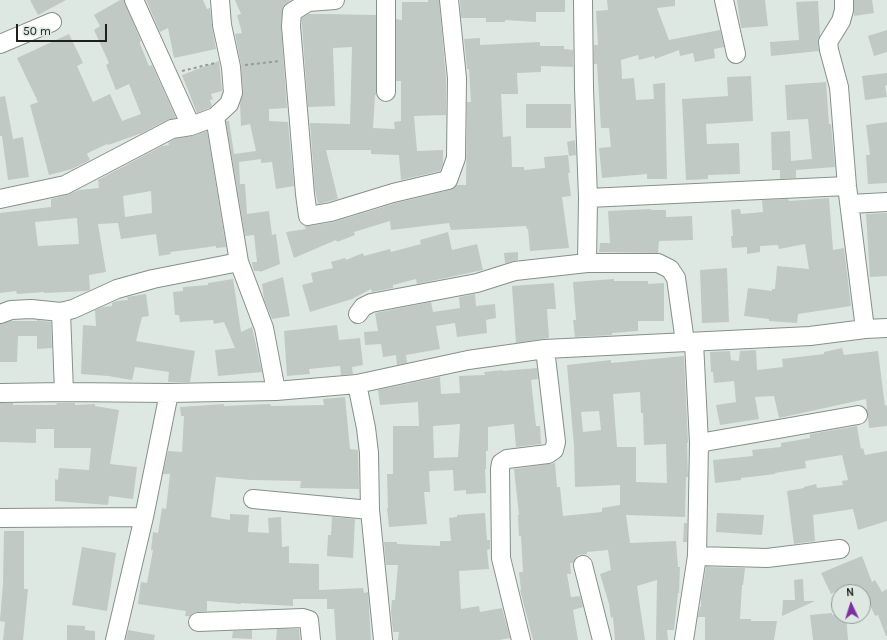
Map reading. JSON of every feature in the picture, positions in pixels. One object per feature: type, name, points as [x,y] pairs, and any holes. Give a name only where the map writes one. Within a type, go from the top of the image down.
[{"type":"street","points":[[134,0],[191,126]]},
{"type":"street","points":[[0,199],[65,185],[172,129],[191,126],[215,117],[229,104],[233,93],[231,67],[222,25],[220,0]]},
{"type":"street","points":[[335,0],[308,2],[292,12],[291,26],[308,216],[331,212],[393,193],[448,180],[456,158],[457,86],[449,0]]},
{"type":"street","points":[[386,0],[386,92]]},
{"type":"street","points":[[583,0],[584,88],[588,198],[587,263]]},
{"type":"street","points":[[724,0],[736,54]]},
{"type":"street","points":[[844,0],[844,10],[841,21],[828,42],[839,87],[847,186],[865,329]]},
{"type":"street","points":[[0,44],[52,22]]},
{"type":"street","points":[[215,117],[238,262],[264,328],[276,390]]},
{"type":"street","points":[[588,198],[847,186]]},
{"type":"street","points":[[850,204],[887,202]]},
{"type":"street","points":[[0,314],[11,310],[31,309],[61,312],[73,309],[124,287],[238,262]]},
{"type":"street","points":[[358,314],[363,306],[371,303],[477,284],[515,271],[587,263],[658,263],[670,269],[676,278],[690,342],[699,443],[697,556],[684,640]]},
{"type":"street","points":[[61,312],[64,392]]},
{"type":"street","points":[[0,393],[170,393],[276,390],[357,384],[468,360],[545,349],[810,336],[865,329],[887,328]]},
{"type":"street","points":[[521,640],[501,558],[500,469],[501,463],[506,459],[548,454],[554,450],[556,442],[545,349]]},
{"type":"street","points":[[357,384],[366,428],[369,452],[370,510],[382,640]]},
{"type":"street","points":[[115,640],[144,517],[170,393]]},
{"type":"street","points":[[699,443],[858,415]]},
{"type":"street","points":[[253,499],[370,510]]},
{"type":"street","points":[[0,518],[144,517]]},
{"type":"street","points":[[697,556],[767,558],[840,549]]},
{"type":"street","points":[[583,565],[602,640]]},
{"type":"street","points":[[198,622],[303,618],[309,620],[311,640]]},
{"type":"building","points":[[30,0],[66,0],[38,15]]},
{"type":"building","points":[[120,0],[124,0],[141,41],[140,44],[149,66],[152,65],[176,118],[167,120],[142,133],[108,145],[107,144],[87,154],[90,160],[72,169],[49,175],[30,105],[38,102],[17,58],[69,34],[83,63],[77,66],[93,102],[110,94],[122,121],[141,114],[129,84],[116,90],[106,65],[109,63],[94,30],[100,26],[94,15]]},
{"type":"building","points":[[146,0],[203,0],[207,9],[210,8],[216,49],[174,58],[168,28],[160,32]]},
{"type":"building","points":[[235,0],[291,0],[283,7],[281,25],[287,108],[269,109],[269,121],[288,122],[294,186],[276,189],[272,162],[261,163],[261,159],[239,162],[240,184],[245,184],[247,214],[269,211],[272,235],[276,234],[280,264],[260,272],[254,271],[252,262],[257,262],[254,235],[245,236],[226,121],[229,121],[234,154],[256,151],[250,124],[241,126],[240,104],[243,92],[241,65],[235,34],[242,33],[237,15],[241,14]]},
{"type":"building","points":[[428,0],[439,0],[446,78],[446,115],[414,116],[417,151],[443,150],[443,163],[440,171],[401,180],[399,155],[371,154],[371,150],[326,150],[338,199],[318,204],[315,189],[310,123],[350,124],[352,47],[333,48],[335,106],[308,107],[302,18],[308,14],[376,15],[376,95],[373,128],[395,129],[394,122],[401,121],[401,81],[396,81],[396,19],[402,20],[402,2],[428,2]]},
{"type":"building","points":[[460,0],[565,0],[565,12],[536,12],[536,22],[505,20],[505,22],[486,22],[486,18],[461,18]]},
{"type":"building","points":[[607,0],[675,0],[675,6],[657,8],[669,40],[720,30],[724,47],[714,49],[715,58],[695,62],[693,53],[680,56],[679,50],[655,59],[654,56],[639,60],[638,55],[621,60],[622,79],[634,78],[636,100],[654,99],[653,84],[665,83],[667,179],[647,179],[647,174],[602,178],[599,148],[611,147],[609,128],[601,128],[597,64],[594,64],[594,45],[598,45],[596,11],[608,10]]},
{"type":"building","points":[[737,0],[765,0],[768,26],[741,28]]},
{"type":"building","points":[[854,0],[872,0],[874,13],[854,16]]},
{"type":"building","points":[[818,1],[820,36],[818,43],[819,51],[771,56],[770,42],[799,40],[796,2]]},
{"type":"building","points":[[887,30],[887,52],[874,56],[868,36]]},
{"type":"building","points":[[480,38],[480,45],[540,42],[540,46],[564,46],[564,49],[573,50],[573,67],[541,66],[541,72],[517,73],[518,94],[501,94],[503,137],[511,136],[512,167],[524,167],[524,170],[545,168],[544,157],[568,155],[570,173],[568,173],[571,196],[562,197],[569,248],[530,251],[528,229],[526,226],[451,230],[449,223],[391,230],[390,221],[354,232],[355,235],[337,242],[336,240],[294,258],[286,232],[306,229],[304,226],[334,222],[396,203],[450,190],[457,185],[466,185],[467,102],[471,102],[469,69],[467,69],[464,39]]},
{"type":"building","points":[[219,61],[222,91],[211,94],[213,99],[210,100],[212,106],[197,113],[182,75]]},
{"type":"building","points":[[887,73],[887,85],[885,86],[887,97],[865,100],[862,76]]},
{"type":"building","points":[[751,76],[753,121],[706,124],[707,144],[739,143],[740,174],[708,175],[708,179],[686,180],[682,99],[728,96],[727,77]]},
{"type":"building","points":[[826,82],[829,124],[831,124],[835,167],[796,170],[796,178],[780,179],[780,170],[772,170],[771,132],[790,131],[791,161],[812,159],[808,119],[787,120],[785,85]]},
{"type":"building","points":[[5,96],[13,139],[23,137],[29,177],[8,180],[2,136],[0,136],[0,97]]},
{"type":"building","points":[[526,104],[571,104],[571,128],[526,128]]},
{"type":"building","points":[[887,122],[887,183],[868,184],[866,155],[870,155],[866,125]]},
{"type":"building","points":[[207,131],[226,247],[216,248],[216,246],[170,252],[171,254],[159,256],[156,234],[121,239],[118,223],[98,224],[106,272],[89,275],[90,290],[17,294],[16,291],[0,293],[0,213],[51,207],[51,199],[79,190],[99,188],[98,180],[162,146],[169,145],[168,143],[175,139],[193,136]],"holes":[[[151,191],[152,213],[125,217],[123,196]],[[77,218],[79,244],[38,246],[35,222]]]},
{"type":"building","points":[[575,140],[576,155],[569,156],[567,142]]},
{"type":"building","points":[[829,198],[833,250],[844,248],[851,306],[798,314],[797,323],[769,321],[769,319],[744,316],[748,288],[772,291],[772,289],[775,289],[777,266],[809,269],[805,244],[779,249],[778,245],[760,246],[760,252],[747,254],[747,247],[732,248],[731,236],[733,236],[731,210],[740,209],[741,214],[763,212],[762,200],[788,199],[789,201]]},
{"type":"building","points":[[651,209],[666,210],[666,217],[692,216],[693,240],[659,241],[658,253],[599,252],[600,243],[610,243],[608,211]]},
{"type":"building","points":[[887,213],[887,276],[870,277],[866,214]]},
{"type":"building","points":[[448,232],[452,250],[477,244],[483,270],[417,284],[416,279],[393,285],[393,288],[372,292],[371,289],[352,299],[310,312],[302,285],[313,282],[311,273],[333,268],[331,262],[345,258],[346,260],[363,253],[364,256],[390,249],[391,252],[421,244],[420,240]]},
{"type":"building","points":[[518,252],[518,260],[505,263],[504,253]]},
{"type":"building","points":[[727,268],[729,322],[702,323],[700,270]]},
{"type":"building","points":[[283,277],[290,316],[272,319],[264,299],[262,284]]},
{"type":"building","points":[[233,279],[241,332],[252,327],[262,372],[218,376],[215,350],[235,348],[224,322],[214,324],[213,320],[180,322],[179,315],[175,315],[173,292],[183,291],[183,287],[208,285],[208,283]]},
{"type":"building","points":[[614,279],[614,281],[648,281],[648,284],[664,283],[664,321],[638,321],[638,331],[612,333],[612,335],[575,337],[573,320],[576,320],[573,282]]},
{"type":"building","points":[[554,283],[556,309],[547,309],[549,338],[516,343],[512,286]]},
{"type":"building","points":[[146,294],[149,316],[142,317],[136,341],[195,351],[190,382],[168,382],[169,372],[135,367],[132,380],[81,374],[83,325],[96,326],[95,310],[112,306],[112,303],[117,301],[128,300],[127,297]]},
{"type":"building","points":[[475,294],[476,306],[495,304],[496,318],[486,320],[487,333],[457,337],[455,323],[436,326],[440,349],[406,355],[407,363],[397,365],[396,355],[383,357],[381,344],[365,345],[364,332],[378,331],[375,313],[431,302],[433,312],[460,308],[459,297]]},
{"type":"building","points":[[37,320],[51,322],[52,348],[37,349],[37,336],[18,336],[17,362],[0,362],[0,324],[10,321]]},
{"type":"building","points":[[337,325],[339,340],[360,338],[363,365],[352,367],[353,374],[341,375],[340,366],[309,369],[310,374],[287,376],[284,331]]},
{"type":"building","points":[[842,348],[844,355],[878,351],[885,406],[887,405],[887,426],[869,428],[866,399],[779,418],[774,396],[755,397],[759,419],[720,425],[716,405],[736,402],[734,381],[714,383],[713,372],[711,372],[710,352],[730,351],[731,360],[739,361],[740,351],[756,350],[757,370],[783,367],[782,359],[824,354],[824,352]]},
{"type":"building","points":[[684,356],[688,443],[688,477],[686,477],[685,517],[626,515],[630,543],[676,541],[678,567],[680,567],[679,593],[674,630],[667,630],[668,640],[656,640],[657,580],[637,586],[645,640],[615,640],[613,617],[611,618],[609,604],[600,574],[611,570],[608,550],[587,552],[587,554],[578,555],[573,563],[570,563],[571,574],[567,574],[571,597],[580,596],[583,607],[573,610],[578,640],[533,640],[520,590],[519,572],[523,572],[514,469],[555,463],[557,487],[560,487],[563,516],[602,512],[602,508],[620,505],[620,485],[575,487],[574,446],[567,365],[611,360],[611,363]],"holes":[[[640,392],[641,413],[643,413],[644,445],[666,444],[667,483],[636,482],[636,447],[617,447],[613,394]],[[599,411],[601,430],[583,432],[581,412]]]},
{"type":"building","points":[[537,368],[538,379],[531,380],[536,426],[540,426],[541,444],[516,447],[514,424],[488,427],[488,451],[486,451],[485,469],[486,493],[466,494],[466,490],[454,491],[453,470],[429,471],[430,492],[424,492],[427,524],[389,527],[387,508],[387,474],[393,474],[393,426],[419,426],[418,402],[380,405],[378,390],[440,377],[441,394],[460,393],[459,376],[485,375],[484,372]],"holes":[[[460,424],[458,457],[434,458],[433,426]]]},
{"type":"building","points":[[345,397],[350,449],[358,450],[359,489],[300,488],[301,481],[251,480],[216,477],[211,517],[230,520],[230,514],[249,515],[248,532],[269,533],[268,518],[281,517],[282,547],[289,546],[289,563],[319,564],[319,590],[363,588],[364,593],[368,592],[371,640],[336,640],[334,609],[327,609],[327,599],[293,599],[293,606],[207,601],[207,611],[193,613],[190,616],[185,616],[186,611],[138,604],[141,582],[147,583],[153,550],[151,550],[153,532],[158,533],[162,508],[166,509],[170,474],[163,474],[168,451],[182,452],[184,416],[181,416],[180,407],[224,404],[224,406],[270,404],[271,406],[324,405],[323,399]]},
{"type":"building","points":[[0,403],[13,403],[13,405],[56,405],[57,403],[75,403],[75,405],[95,404],[95,406],[119,410],[110,464],[137,467],[133,499],[109,496],[108,505],[55,501],[55,479],[58,480],[59,468],[89,470],[91,448],[54,448],[54,429],[36,429],[36,443],[0,442]]},
{"type":"building","points":[[857,426],[861,449],[863,448],[865,455],[887,451],[887,521],[858,530],[853,509],[813,515],[815,541],[794,544],[787,491],[816,484],[817,488],[843,485],[842,481],[848,480],[842,455],[805,461],[806,468],[775,474],[741,478],[741,480],[715,483],[713,460],[753,456],[752,450],[781,447],[781,443],[810,438],[810,434]]},
{"type":"building","points":[[485,513],[487,540],[490,540],[490,549],[487,550],[489,569],[459,571],[461,609],[479,606],[480,612],[502,608],[510,638],[499,640],[398,640],[399,632],[393,632],[391,611],[392,600],[395,600],[398,565],[386,565],[384,542],[440,546],[440,541],[451,541],[449,518],[457,517],[457,515]]},
{"type":"building","points":[[717,513],[764,515],[762,535],[716,532]]},
{"type":"building","points":[[332,517],[355,519],[353,558],[327,556],[328,535],[331,535]]},
{"type":"building","points":[[684,523],[687,523],[687,542],[683,542]]},
{"type":"building","points":[[4,531],[24,531],[24,589],[28,589],[23,640],[3,640],[5,622],[0,620],[3,584]]},
{"type":"building","points":[[82,547],[116,553],[107,611],[72,605]]},
{"type":"building","points":[[862,556],[872,582],[875,580],[882,592],[887,589],[887,636],[878,615],[875,616],[871,607],[871,584],[831,584],[831,594],[821,573]]},
{"type":"building","points":[[706,567],[745,568],[742,585],[740,619],[751,619],[751,621],[777,621],[774,640],[705,640],[705,617],[698,617],[701,607]]},
{"type":"building","points":[[803,579],[804,601],[815,601],[782,616],[783,600],[795,600],[794,580]]},
{"type":"building","points":[[831,613],[831,624],[847,624],[848,640],[813,640],[810,615]]},
{"type":"building","points":[[67,625],[85,626],[85,630],[95,631],[95,640],[67,640]]},
{"type":"building","points":[[277,629],[299,629],[300,640],[276,640]]},
{"type":"building","points":[[128,630],[155,635],[154,640],[126,640]]},
{"type":"building","points":[[252,630],[252,639],[232,638],[233,631]]}]
